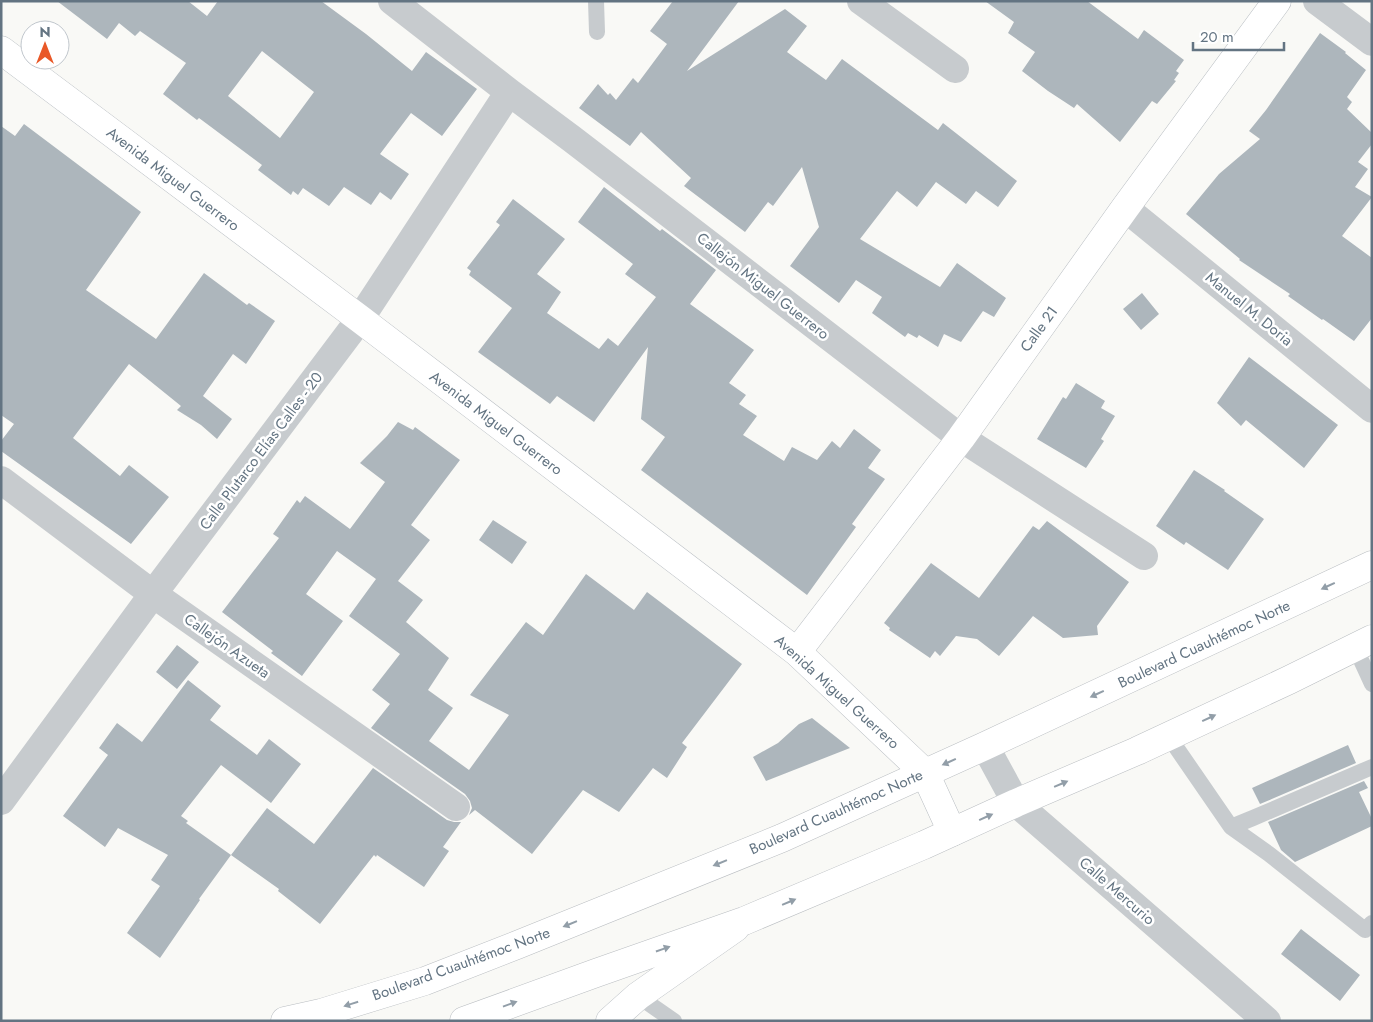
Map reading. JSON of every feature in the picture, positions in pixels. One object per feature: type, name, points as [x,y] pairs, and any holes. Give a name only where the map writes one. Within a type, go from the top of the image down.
[{"type":"street","name":"Callejón Miguel Guerrero","points":[[392,1],[508,92],[961,438],[1144,556]]},
{"type":"street","points":[[861,1],[955,69]]},
{"type":"street","name":"Calle 21","points":[[797,652],[961,438],[1277,1]]},
{"type":"street","points":[[1317,1],[1372,42]]},
{"type":"street","name":"Avenida Miguel Guerrero","points":[[1,50],[360,319],[797,652],[925,773],[952,832]]},
{"type":"street","name":"Calle Plutarco Elías Calles - 20","points":[[1,801],[153,594],[360,319],[508,92]]},
{"type":"street","name":"Manuel M. Doria","points":[[1126,208],[1372,409]]},
{"type":"street","name":"Callejón Azueta","points":[[1,480],[153,594],[456,807]]},
{"type":"street","name":"Boulevard Cuauhtémoc Norte","points":[[285,1021],[321,1013],[425,981],[782,838],[985,746],[1372,565]]},
{"type":"street","points":[[464,1021],[744,921],[924,846],[1016,803],[1169,736],[1364,643]]},
{"type":"street","name":"Calle Mercurio","points":[[985,746],[1016,803],[1267,1021]]},
{"type":"street","points":[[610,1021],[638,996],[744,921]]},
{"type":"lane","points":[[596,1],[596,32]]},
{"type":"lane","points":[[1364,643],[1372,684]]},
{"type":"lane","points":[[1169,736],[1231,827],[1269,854],[1365,930],[1372,923]]},
{"type":"lane","points":[[1231,827],[1372,767]]},
{"type":"lane","points":[[638,996],[674,1021]]},
{"type":"building","points":[[57,1],[188,1],[207,16],[218,1],[321,1],[412,71],[426,52],[477,89],[442,136],[411,113],[380,154],[409,174],[391,200],[380,192],[371,205],[344,187],[329,206],[303,188],[298,195],[293,191],[291,195],[258,170],[262,165],[163,94],[186,63],[140,31],[135,36],[119,23],[107,39]],"holes":[[[262,51],[314,92],[280,138],[228,96]]]},
{"type":"building","points":[[673,1],[739,1],[687,71],[785,9],[807,26],[787,52],[826,80],[842,59],[938,130],[943,123],[1017,181],[998,207],[976,191],[966,204],[936,182],[917,207],[897,191],[860,239],[940,287],[957,263],[1006,298],[994,317],[983,311],[961,342],[944,334],[938,347],[919,335],[917,338],[908,333],[905,337],[872,313],[882,297],[856,280],[839,303],[790,266],[819,227],[802,167],[773,206],[768,202],[745,232],[684,186],[691,178],[641,132],[630,146],[579,108],[598,84],[608,95],[610,93],[616,100],[633,78],[638,83],[667,44],[650,31]]},
{"type":"building","points":[[985,1],[1087,1],[1138,39],[1144,30],[1184,60],[1176,71],[1179,73],[1174,80],[1176,81],[1157,104],[1152,101],[1120,142],[1077,104],[1074,108],[1022,71],[1035,52],[1008,33],[1014,22]]},
{"type":"building","points":[[1320,33],[1366,70],[1347,97],[1352,102],[1347,109],[1372,133],[1372,144],[1358,162],[1368,169],[1355,187],[1372,197],[1342,236],[1372,258],[1372,318],[1354,341],[1288,296],[1290,294],[1239,260],[1186,214],[1219,174],[1260,139],[1249,131]]},
{"type":"building","points":[[24,124],[141,212],[86,290],[156,339],[204,273],[247,305],[249,303],[275,321],[246,364],[233,354],[203,396],[232,419],[217,439],[201,425],[177,410],[181,406],[129,364],[73,438],[120,476],[129,465],[169,497],[131,544],[1,451],[1,441],[14,424],[1,415],[1,126],[15,136]]},
{"type":"building","points":[[604,187],[660,231],[662,229],[716,270],[690,304],[754,350],[729,383],[746,395],[739,404],[757,416],[743,435],[784,461],[792,447],[817,460],[832,441],[840,448],[854,429],[881,450],[868,468],[885,479],[852,524],[856,527],[807,595],[641,470],[665,437],[641,419],[648,347],[594,422],[557,396],[550,404],[478,352],[512,308],[469,275],[471,271],[467,268],[500,225],[496,222],[513,199],[565,239],[537,274],[561,292],[547,313],[599,349],[608,338],[618,346],[656,297],[625,274],[633,264],[578,222]]},
{"type":"building","points":[[1142,293],[1159,314],[1141,330],[1123,309]]},
{"type":"building","points":[[1249,357],[1338,425],[1304,468],[1246,420],[1241,426],[1217,403]]},
{"type":"building","points":[[1076,383],[1105,401],[1101,408],[1115,416],[1101,439],[1104,441],[1086,468],[1037,439],[1063,397],[1066,399]]},
{"type":"building","points":[[398,422],[413,430],[415,427],[460,460],[411,525],[430,540],[398,581],[423,600],[406,622],[449,658],[428,690],[453,708],[429,741],[469,770],[509,715],[470,695],[526,622],[543,635],[586,574],[634,610],[647,592],[742,664],[682,743],[687,747],[667,778],[653,768],[619,812],[583,790],[532,854],[475,810],[469,815],[472,808],[465,794],[371,728],[390,704],[372,690],[400,654],[349,616],[376,579],[337,551],[306,594],[343,621],[302,676],[222,612],[279,538],[273,534],[297,500],[300,503],[305,496],[350,529],[385,482],[360,463]]},
{"type":"building","points":[[1194,470],[1264,519],[1228,570],[1186,542],[1184,545],[1156,526]]},
{"type":"building","points":[[493,520],[527,542],[512,564],[479,540]]},
{"type":"building","points":[[1047,521],[1129,582],[1097,626],[1098,635],[1063,638],[1033,616],[999,656],[977,639],[956,636],[940,656],[935,651],[930,658],[889,630],[890,628],[884,623],[931,563],[979,598],[1033,526],[1039,530]]},
{"type":"building","points":[[177,645],[199,662],[177,689],[156,672]]},
{"type":"building","points":[[188,680],[221,706],[210,720],[257,755],[269,739],[301,764],[271,803],[221,765],[181,816],[188,821],[186,823],[231,855],[160,958],[127,933],[160,886],[151,880],[168,855],[118,828],[105,847],[63,816],[108,755],[99,748],[117,723],[142,742]]},
{"type":"building","points":[[812,718],[850,748],[766,781],[753,757],[778,743],[799,724]]},
{"type":"building","points":[[1348,745],[1356,763],[1260,804],[1252,788]]},
{"type":"building","points":[[373,768],[447,820],[461,822],[443,847],[449,851],[424,887],[377,855],[376,857],[374,855],[320,924],[278,891],[279,889],[231,855],[267,808],[314,844]]},
{"type":"building","points":[[1364,781],[1368,788],[1359,792],[1372,819],[1372,826],[1295,862],[1281,850],[1268,822]]},
{"type":"building","points":[[1301,929],[1360,975],[1340,1001],[1281,954]]}]
